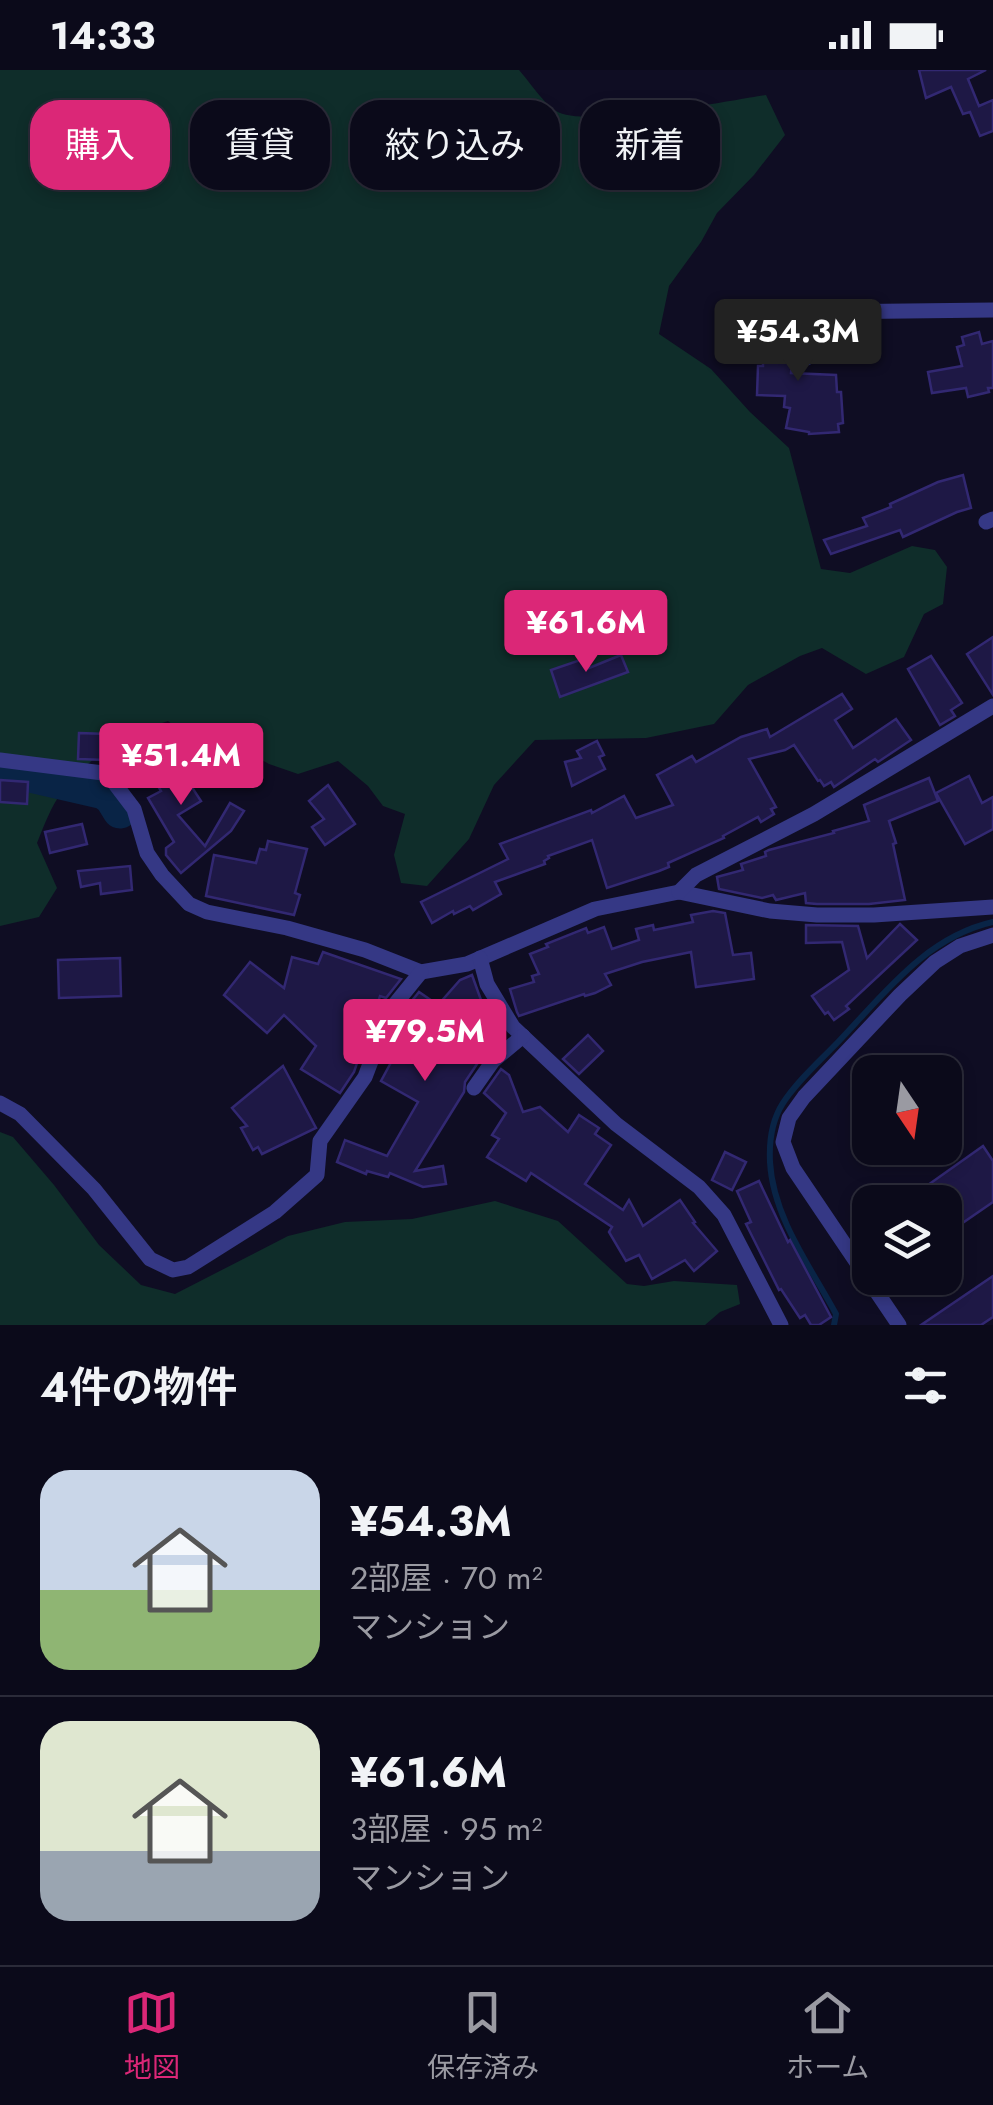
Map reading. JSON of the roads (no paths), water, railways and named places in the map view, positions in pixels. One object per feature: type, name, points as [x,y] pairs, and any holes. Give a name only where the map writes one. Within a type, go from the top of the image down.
[{"type":"street","points":[[807,358],[808,324],[820,312],[993,310]]},
{"type":"street","points":[[678,892],[696,875],[814,814],[993,706]]},
{"type":"street","points":[[0,760],[103,773],[134,809],[147,852],[162,875],[190,904],[207,912],[365,950],[421,972],[467,964],[595,908],[678,892],[770,911],[816,915],[993,907]]},
{"type":"street","points":[[899,1325],[793,1168],[783,1142],[789,1118],[804,1098],[900,994],[935,962],[960,946],[993,935]]},
{"type":"street","points":[[480,958],[487,984],[514,1027],[616,1124],[699,1188],[724,1215],[782,1325]]},
{"type":"street","points":[[0,1103],[20,1114],[94,1189],[150,1259],[173,1270],[188,1267],[275,1212],[317,1175],[320,1141],[365,1076],[391,1009],[421,972]]},
{"type":"street","points":[[474,1088],[493,1061],[523,1036]]},
{"type":"waterway","points":[[0,773],[30,775],[104,792],[120,811]]},
{"type":"waterway","points":[[834,1325],[836,1314],[794,1241],[778,1202],[770,1154],[776,1117],[802,1079],[908,970],[947,940],[993,922]]}]
